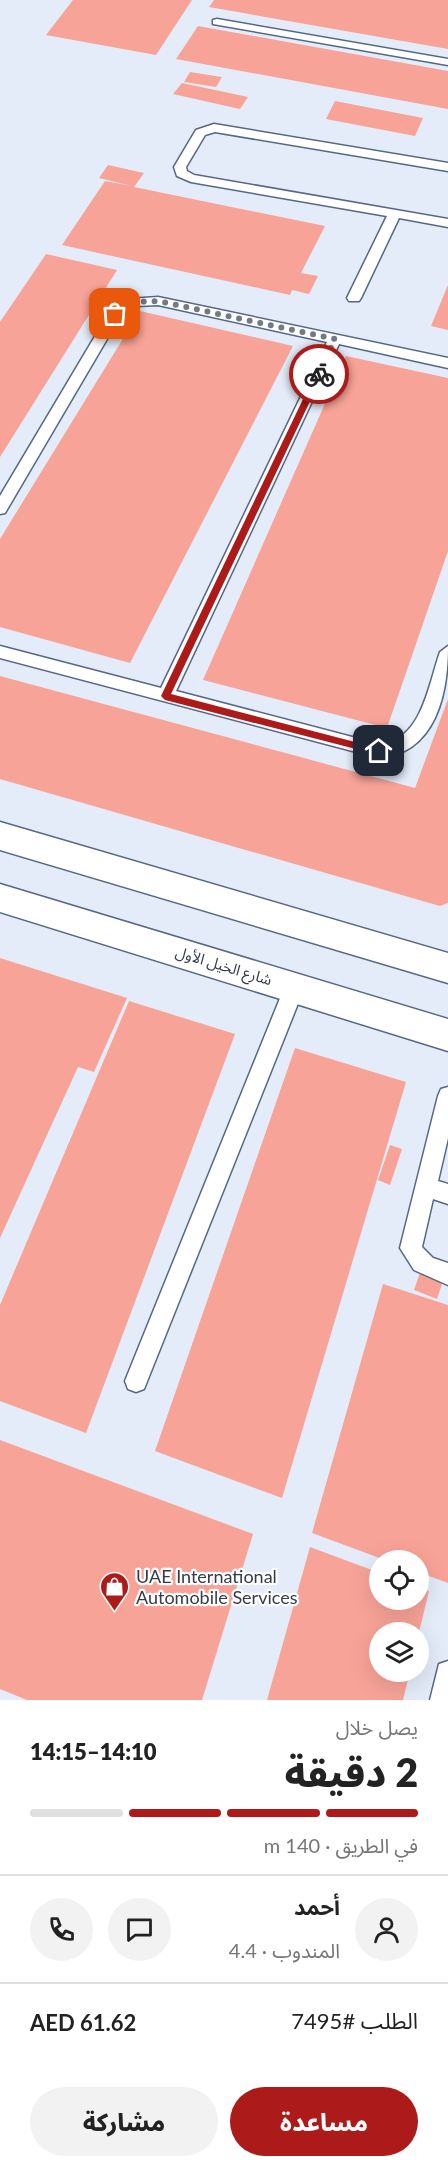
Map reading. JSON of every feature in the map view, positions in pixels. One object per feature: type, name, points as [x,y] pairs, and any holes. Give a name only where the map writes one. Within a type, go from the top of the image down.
[{"type":"main road","points":[[0,836],[448,968]]},
{"type":"main road","name":"شارع الخيل الأول","points":[[0,898],[295,986],[448,1035]]},
{"type":"lane","points":[[217,22],[448,62]]},
{"type":"lane","points":[[448,167],[214,128],[200,133],[180,167],[181,173],[191,178],[448,223]]},
{"type":"lane","points":[[354,298],[395,213]]},
{"type":"lane","points":[[0,509],[115,314],[125,305],[141,301],[158,301],[448,363]]},
{"type":"lane","points":[[165,696],[335,339]]},
{"type":"lane","points":[[0,652],[365,749],[391,750],[403,747],[414,739],[421,729],[448,652]]},
{"type":"lane","points":[[136,1381],[295,986]]},
{"type":"lane","points":[[448,1096],[411,1248],[415,1258],[424,1266],[448,1274]]},
{"type":"lane","points":[[426,1187],[448,1194]]},
{"type":"lane","points":[[442,1700],[448,1673]]},
{"type":"building","points":[[73,0],[192,0],[156,55],[46,35]]},
{"type":"building","points":[[214,0],[448,0],[448,49],[209,7]]},
{"type":"building","points":[[198,26],[448,71],[448,109],[176,59]]},
{"type":"building","points":[[190,72],[222,77],[216,87],[184,82]]},
{"type":"building","points":[[182,83],[248,97],[240,109],[173,94]]},
{"type":"building","points":[[335,101],[423,118],[415,136],[326,119]]},
{"type":"building","points":[[108,165],[144,173],[134,187],[325,226],[301,273],[318,276],[309,294],[292,290],[290,295],[62,245],[105,181],[132,186],[99,178]]},
{"type":"building","points":[[46,254],[117,270],[0,457],[0,322]]},
{"type":"building","points":[[448,285],[448,330],[431,326]]},
{"type":"building","points":[[140,311],[293,346],[130,663],[0,627],[0,539]]},
{"type":"building","points":[[346,356],[448,378],[448,551],[387,728],[203,680]]},
{"type":"building","points":[[0,676],[415,788],[448,699],[448,903],[440,906],[0,779]]},
{"type":"building","points":[[0,958],[127,998],[94,1072],[78,1067],[0,1238]]},
{"type":"building","points":[[129,1001],[235,1034],[86,1433],[0,1401],[0,1305]]},
{"type":"building","points":[[295,1048],[406,1082],[282,1498],[155,1451]]},
{"type":"building","points":[[390,1145],[402,1149],[390,1185],[378,1180]]},
{"type":"building","points":[[422,1267],[445,1275],[437,1299],[414,1290]]},
{"type":"building","points":[[383,1284],[448,1305],[448,1583],[429,1576],[429,1550],[369,1550],[369,1554],[312,1533]]},
{"type":"building","name":"UAE International Automobile Services","points":[[0,1440],[253,1534],[202,1700],[27,1700],[0,1689]]},
{"type":"building","points":[[310,1547],[369,1569],[369,1610],[424,1610],[421,1622],[369,1622],[369,1682],[407,1682],[403,1700],[267,1700]]},
{"type":"way so far","points":[[115,314],[125,305],[150,300],[335,339],[319,374]]},
{"type":"place","name":"UAE International Automobile Services","points":[[115,1612]]},
{"type":"route","points":[[319,374],[165,696],[379,751]]}]
